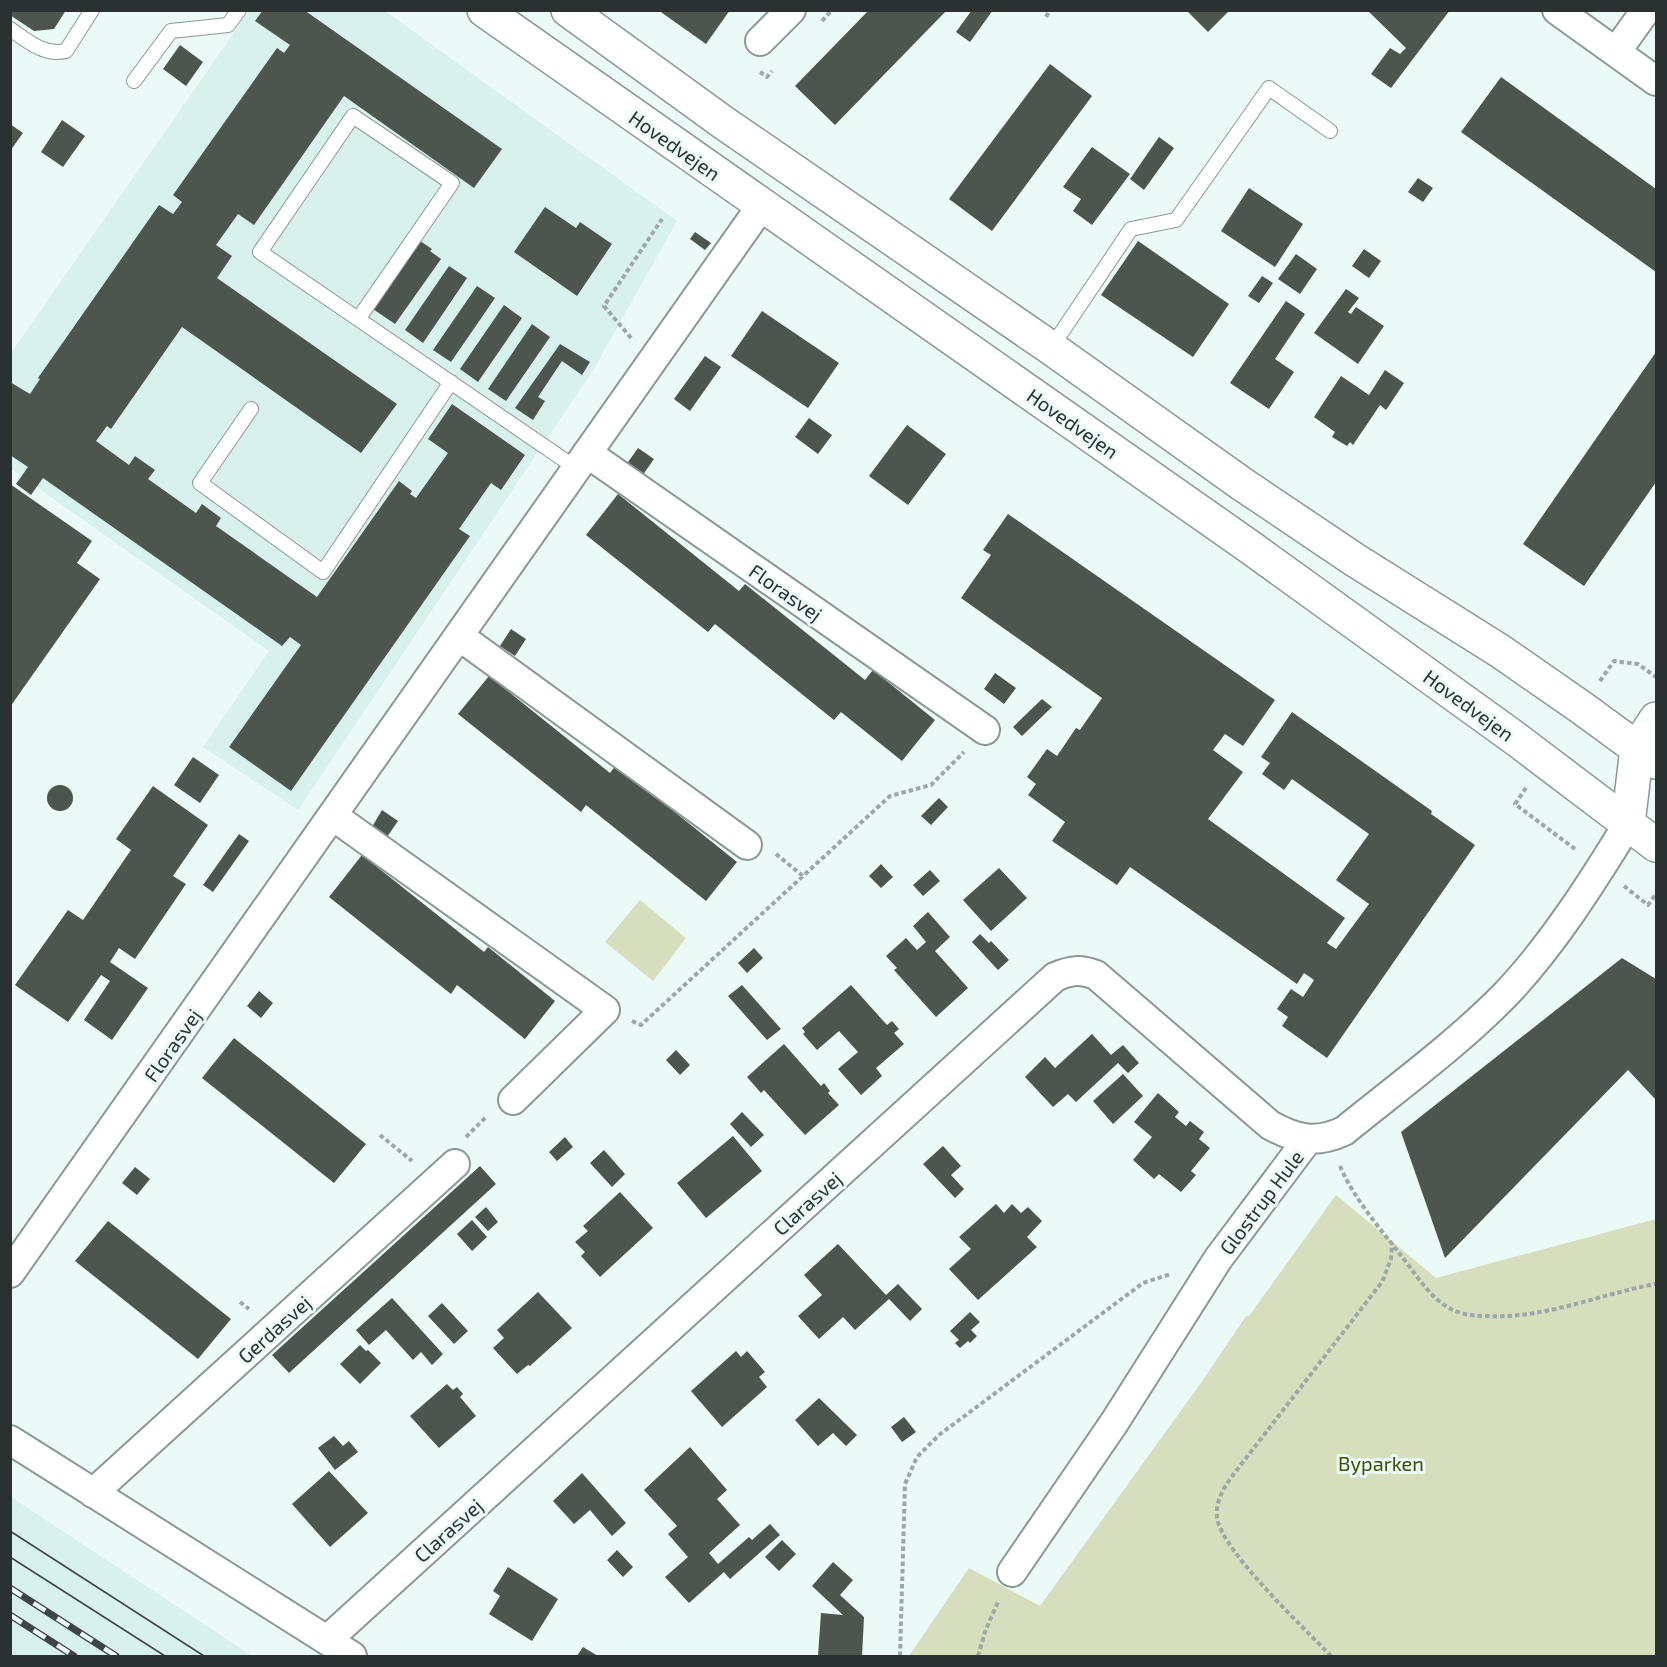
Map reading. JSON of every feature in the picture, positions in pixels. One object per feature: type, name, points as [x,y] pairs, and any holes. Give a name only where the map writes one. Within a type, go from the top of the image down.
[{"type":"main road","name":"Hovedvejen","points":[[484,10],[1313,592],[1516,739],[1656,845]]},
{"type":"main road","points":[[568,10],[694,102],[1051,348],[1251,490],[1355,560],[1500,651],[1647,755]]},
{"type":"main road","points":[[1628,824],[1656,719]]},
{"type":"main road","points":[[1628,824],[1656,799]]},
{"type":"street","points":[[760,41],[791,10]]},
{"type":"street","points":[[1557,10],[1656,81]]},
{"type":"street","points":[[1616,52],[1646,10]]},
{"type":"street","name":"Florasvej","points":[[10,1273],[762,205]]},
{"type":"street","name":"Florasvej","points":[[582,460],[985,730]]},
{"type":"street","points":[[459,636],[747,845]]},
{"type":"street","points":[[333,816],[605,1010],[513,1100]]},
{"type":"street","name":"Glostrup Hule","points":[[1012,1572],[1114,1423],[1218,1259],[1318,1139],[1344,1131],[1476,1022],[1506,994],[1537,957],[1601,868],[1628,824]]},
{"type":"street","name":"Clarasvej","points":[[327,1641],[1055,977],[1070,970],[1083,970],[1096,975],[1270,1125],[1288,1135],[1318,1139]]},
{"type":"street","name":"Gerdasvej","points":[[93,1493],[445,1172]]},
{"type":"street","points":[[10,1440],[352,1656]]},
{"type":"lane","points":[[10,29],[44,51],[55,54],[66,51],[92,10]]},
{"type":"lane","points":[[134,81],[171,31],[228,25],[239,10]]},
{"type":"lane","points":[[1051,348],[1131,229],[1176,220],[1269,88],[1330,131]]},
{"type":"lane","points":[[359,318],[452,183],[353,116],[260,252],[451,382],[582,460]]},
{"type":"lane","points":[[251,409],[200,483],[323,572],[451,382]]},
{"type":"path","points":[[1046,17],[1050,10]]},
{"type":"path","points":[[651,361],[604,306],[662,219]]},
{"type":"path","points":[[1614,660],[1638,664],[1656,677]]},
{"type":"path","points":[[605,1010],[641,1024],[890,796],[931,785],[985,730]]},
{"type":"path","points":[[1515,804],[1648,905],[1656,894]]},
{"type":"path","points":[[380,1135],[445,1172],[459,1143],[504,1100],[513,1100]]},
{"type":"path","points":[[1318,1139],[1392,1243],[1441,1302],[1450,1309],[1474,1315],[1508,1316],[1545,1313],[1656,1284]]},
{"type":"path","points":[[1331,1656],[1231,1548],[1220,1528],[1217,1518],[1218,1506],[1221,1495],[1233,1475],[1382,1282],[1391,1259],[1392,1243]]},
{"type":"path","points":[[900,1656],[905,1484],[917,1457],[939,1435],[1143,1283],[1218,1259]]},
{"type":"path","points":[[978,1656],[986,1629],[1012,1572]]},
{"type":"shaded area","points":[[249,11],[385,11],[677,221],[595,367],[298,810],[203,747],[269,651],[11,469],[11,353]]},
{"type":"shaded area","points":[[11,1497],[252,1656],[11,1656]]},
{"type":"green space","points":[[640,900],[686,938],[653,981],[605,942]]},
{"type":"green space","name":"Byparken","points":[[1336,1195],[1436,1278],[1656,1219],[1656,1656],[909,1656],[969,1568],[1040,1606],[1203,1380],[1246,1316],[1249,1316]]},
{"type":"building","points":[[10,10],[66,10],[54,29],[34,31],[10,15]]},
{"type":"building","points":[[263,10],[304,10],[502,149],[474,188],[344,96],[254,225],[238,214],[216,245],[232,256],[217,278],[397,404],[361,453],[182,327],[111,429],[107,426],[96,441],[129,465],[135,456],[155,470],[148,479],[196,513],[202,504],[221,518],[216,526],[317,597],[399,481],[412,491],[410,494],[416,498],[448,453],[428,439],[452,404],[525,455],[501,490],[491,483],[459,529],[470,536],[291,791],[229,747],[301,645],[290,637],[282,646],[43,478],[31,495],[16,484],[28,467],[10,455],[10,382],[30,394],[40,379],[38,378],[159,205],[173,214],[182,202],[173,195],[277,48],[284,53],[290,45],[255,21]]},
{"type":"building","points":[[658,10],[730,10],[706,44]]},
{"type":"building","points":[[869,10],[947,10],[835,125],[795,86]]},
{"type":"building","points":[[972,10],[993,10],[970,42],[956,32]]},
{"type":"building","points":[[1186,10],[1230,10],[1208,32]]},
{"type":"building","points":[[1367,10],[1450,10],[1391,88],[1371,74],[1390,48],[1400,54],[1406,48]]},
{"type":"building","points":[[180,45],[203,62],[186,86],[163,69]]},
{"type":"building","points":[[1050,64],[1092,96],[992,231],[949,199]]},
{"type":"building","points":[[1501,77],[1656,189],[1656,272],[1461,132]]},
{"type":"building","points":[[62,120],[85,136],[63,167],[41,152]]},
{"type":"building","points":[[10,124],[23,133],[10,151]]},
{"type":"building","points":[[1159,137],[1174,148],[1144,190],[1130,179]]},
{"type":"building","points":[[1092,147],[1130,174],[1092,225],[1073,211],[1081,199],[1063,187]]},
{"type":"building","points":[[1418,178],[1433,188],[1423,202],[1408,192]]},
{"type":"building","points":[[1249,188],[1303,224],[1275,267],[1221,231]]},
{"type":"building","points":[[545,207],[576,228],[580,222],[612,244],[577,296],[514,252]]},
{"type":"building","points":[[695,232],[711,243],[705,250],[690,239]]},
{"type":"building","points":[[417,239],[432,249],[430,251],[441,259],[395,324],[370,307]]},
{"type":"building","points":[[1138,241],[1229,304],[1193,357],[1101,295]]},
{"type":"building","points":[[1364,249],[1381,261],[1369,278],[1352,266]]},
{"type":"building","points":[[1296,254],[1317,269],[1300,294],[1278,279]]},
{"type":"building","points":[[449,266],[467,278],[423,343],[405,330]]},
{"type":"building","points":[[1262,276],[1273,283],[1259,303],[1248,296]]},
{"type":"building","points":[[477,286],[495,298],[451,362],[433,350]]},
{"type":"building","points":[[1346,289],[1359,298],[1348,312],[1351,314],[1356,307],[1384,326],[1358,364],[1314,333]]},
{"type":"building","points":[[1286,301],[1305,314],[1275,359],[1294,372],[1269,409],[1230,383]]},
{"type":"building","points":[[504,305],[522,318],[478,382],[460,369]]},
{"type":"building","points":[[762,311],[839,363],[808,408],[731,356]]},
{"type":"building","points":[[532,324],[550,337],[506,401],[488,389]]},
{"type":"building","points":[[560,344],[590,362],[582,375],[562,361],[538,397],[545,401],[533,420],[515,408]]},
{"type":"building","points":[[1656,352],[1656,482],[1584,586],[1523,544]]},
{"type":"building","points":[[705,356],[721,367],[690,411],[674,399]]},
{"type":"building","points":[[1385,370],[1404,383],[1386,410],[1380,405],[1353,445],[1350,442],[1347,446],[1332,437],[1335,432],[1314,417],[1341,376],[1369,395]]},
{"type":"building","points":[[809,418],[832,435],[818,454],[795,437]]},
{"type":"building","points":[[907,425],[946,454],[908,505],[869,476]]},
{"type":"building","points":[[638,448],[654,459],[642,476],[626,465]]},
{"type":"building","points":[[10,484],[92,541],[77,563],[100,579],[10,707]]},
{"type":"building","points":[[618,494],[739,591],[745,584],[865,680],[873,670],[935,720],[902,761],[841,712],[834,720],[715,624],[708,632],[586,535]]},
{"type":"building","points":[[1008,514],[1275,700],[1243,746],[1225,734],[1213,750],[1243,772],[1208,819],[1345,918],[1327,943],[1336,949],[1369,904],[1336,880],[1369,834],[1292,779],[1284,790],[1262,774],[1270,763],[1261,757],[1292,712],[1432,811],[1431,814],[1475,845],[1327,1058],[1282,1026],[1288,1017],[1277,1009],[1291,989],[1303,997],[1314,980],[1304,973],[1297,984],[1130,867],[1117,885],[1052,841],[1065,822],[1028,795],[1036,784],[1027,777],[1047,749],[1057,756],[1076,728],[1080,730],[1102,698],[961,598],[991,555],[983,550]]},
{"type":"building","points":[[511,629],[526,639],[515,656],[500,646]]},
{"type":"building","points":[[995,673],[1016,688],[1004,704],[984,689]]},
{"type":"building","points":[[489,676],[610,773],[616,765],[737,862],[706,901],[586,805],[581,812],[458,714]]},
{"type":"building","points":[[1042,699],[1052,707],[1022,736],[1013,727]]},
{"type":"building","points":[[193,757],[219,775],[200,803],[174,785]]},
{"type":"building","points":[[60,785],[69,789],[73,798],[69,807],[60,811],[51,807],[47,798],[51,789]]},
{"type":"building","points":[[153,786],[208,825],[173,876],[186,884],[135,959],[119,948],[110,962],[148,988],[112,1040],[84,1020],[110,981],[101,975],[68,1022],[15,985],[68,910],[83,920],[131,850],[116,839]]},
{"type":"building","points":[[939,798],[948,807],[931,825],[921,816]]},
{"type":"building","points":[[382,810],[398,821],[387,837],[372,827]]},
{"type":"building","points":[[239,834],[249,841],[213,892],[203,885]]},
{"type":"building","points":[[362,855],[484,952],[488,947],[555,1001],[525,1039],[457,985],[451,994],[329,897]]},
{"type":"building","points":[[881,864],[893,877],[881,888],[869,876]]},
{"type":"building","points":[[999,868],[1027,898],[991,931],[963,900]]},
{"type":"building","points":[[930,870],[940,881],[923,896],[913,885]]},
{"type":"building","points":[[928,912],[950,937],[935,951],[968,988],[936,1017],[894,970],[897,968],[886,956],[906,938],[917,950],[926,942],[913,926]]},
{"type":"building","points":[[980,934],[989,943],[991,941],[1009,960],[998,970],[972,942]]},
{"type":"building","points":[[754,948],[763,958],[747,973],[738,963]]},
{"type":"building","points":[[1622,958],[1656,979],[1656,1100],[1628,1070],[1445,1258],[1401,1132]]},
{"type":"building","points":[[742,985],[781,1029],[767,1040],[728,996]]},
{"type":"building","points":[[851,985],[887,1025],[892,1021],[899,1029],[894,1033],[904,1044],[876,1068],[882,1076],[861,1095],[838,1069],[858,1052],[839,1031],[817,1050],[803,1034],[805,1032],[802,1028]]},
{"type":"building","points":[[259,991],[273,1003],[261,1018],[247,1006]]},
{"type":"building","points":[[1092,1034],[1111,1055],[1123,1045],[1139,1063],[1128,1073],[1118,1063],[1076,1102],[1068,1094],[1053,1107],[1025,1077],[1045,1057],[1055,1068]]},
{"type":"building","points":[[234,1038],[366,1144],[334,1183],[202,1078]]},
{"type":"building","points":[[784,1044],[821,1086],[824,1083],[830,1091],[828,1093],[839,1105],[805,1135],[764,1090],[761,1093],[747,1077]]},
{"type":"building","points":[[676,1050],[690,1065],[680,1075],[666,1060]]},
{"type":"building","points":[[1123,1074],[1143,1096],[1113,1124],[1093,1101]]},
{"type":"building","points":[[1158,1093],[1179,1112],[1175,1117],[1186,1126],[1190,1121],[1204,1132],[1199,1139],[1210,1148],[1191,1171],[1196,1175],[1181,1192],[1159,1174],[1154,1179],[1133,1160],[1152,1137],[1134,1122]]},
{"type":"building","points":[[742,1112],[764,1135],[751,1147],[730,1124]]},
{"type":"building","points":[[733,1136],[762,1171],[706,1218],[677,1183]]},
{"type":"building","points":[[565,1137],[573,1147],[557,1161],[549,1152]]},
{"type":"building","points":[[943,1146],[961,1166],[951,1175],[964,1189],[955,1198],[923,1164]]},
{"type":"building","points":[[604,1150],[625,1174],[612,1187],[590,1163]]},
{"type":"building","points":[[480,1166],[496,1184],[289,1373],[272,1355]]},
{"type":"building","points":[[135,1167],[150,1179],[137,1195],[122,1183]]},
{"type":"building","points":[[620,1192],[653,1228],[600,1277],[581,1256],[585,1252],[575,1242],[588,1231],[583,1226]]},
{"type":"building","points":[[996,1204],[1004,1213],[1012,1204],[1021,1213],[1028,1207],[1042,1221],[1027,1237],[1037,1247],[978,1300],[949,1269],[971,1249],[959,1237]]},
{"type":"building","points":[[486,1207],[498,1222],[488,1231],[475,1217]]},
{"type":"building","points":[[472,1220],[487,1237],[472,1251],[457,1234]]},
{"type":"building","points":[[108,1221],[231,1319],[198,1359],[75,1261]]},
{"type":"building","points":[[838,1244],[886,1295],[898,1284],[922,1309],[910,1321],[889,1299],[855,1330],[843,1317],[819,1339],[798,1316],[822,1295],[804,1275]]},
{"type":"building","points":[[538,1292],[572,1328],[530,1366],[528,1365],[517,1374],[493,1348],[504,1338],[497,1330]]},
{"type":"building","points":[[392,1298],[443,1354],[432,1365],[421,1352],[413,1360],[386,1330],[369,1345],[356,1330]]},
{"type":"building","points":[[442,1303],[468,1331],[454,1344],[428,1316]]},
{"type":"building","points":[[970,1312],[980,1322],[971,1330],[977,1336],[960,1348],[955,1343],[959,1340],[950,1331]]},
{"type":"building","points":[[360,1345],[381,1363],[360,1384],[340,1364]]},
{"type":"building","points":[[736,1351],[741,1357],[747,1351],[765,1372],[759,1377],[767,1387],[722,1427],[691,1391]]},
{"type":"building","points":[[447,1384],[453,1390],[457,1387],[463,1394],[460,1397],[476,1416],[439,1448],[410,1416]]},
{"type":"building","points":[[819,1398],[857,1435],[846,1446],[833,1433],[818,1446],[795,1420]]},
{"type":"building","points":[[904,1417],[916,1432],[902,1442],[891,1427]]},
{"type":"building","points":[[334,1436],[343,1446],[349,1441],[358,1452],[335,1470],[318,1448]]},
{"type":"building","points":[[690,1447],[727,1490],[717,1499],[740,1525],[709,1553],[718,1564],[749,1537],[752,1540],[770,1524],[780,1535],[730,1579],[724,1572],[689,1603],[665,1577],[688,1557],[668,1534],[677,1526],[644,1490]]},
{"type":"building","points":[[329,1471],[368,1513],[330,1547],[292,1504]]},
{"type":"building","points":[[582,1473],[626,1523],[612,1536],[590,1510],[574,1524],[553,1501]]},
{"type":"building","points":[[782,1540],[796,1554],[779,1571],[765,1557]]},
{"type":"building","points":[[617,1550],[633,1567],[623,1577],[607,1560]]},
{"type":"building","points":[[833,1562],[853,1580],[840,1595],[864,1617],[862,1656],[818,1656],[821,1613],[843,1615],[812,1586]]},
{"type":"building","points":[[508,1567],[558,1599],[532,1641],[489,1614],[500,1596],[493,1591]]},
{"type":"building","points":[[583,1647],[598,1656],[577,1656]]},
{"type":"tram line","points":[[10,1531],[204,1656]]},
{"type":"tram line","points":[[10,1557],[165,1656]]},
{"type":"railway","points":[[10,1588],[116,1656]]},
{"type":"railway","points":[[10,1615],[74,1656]]}]
